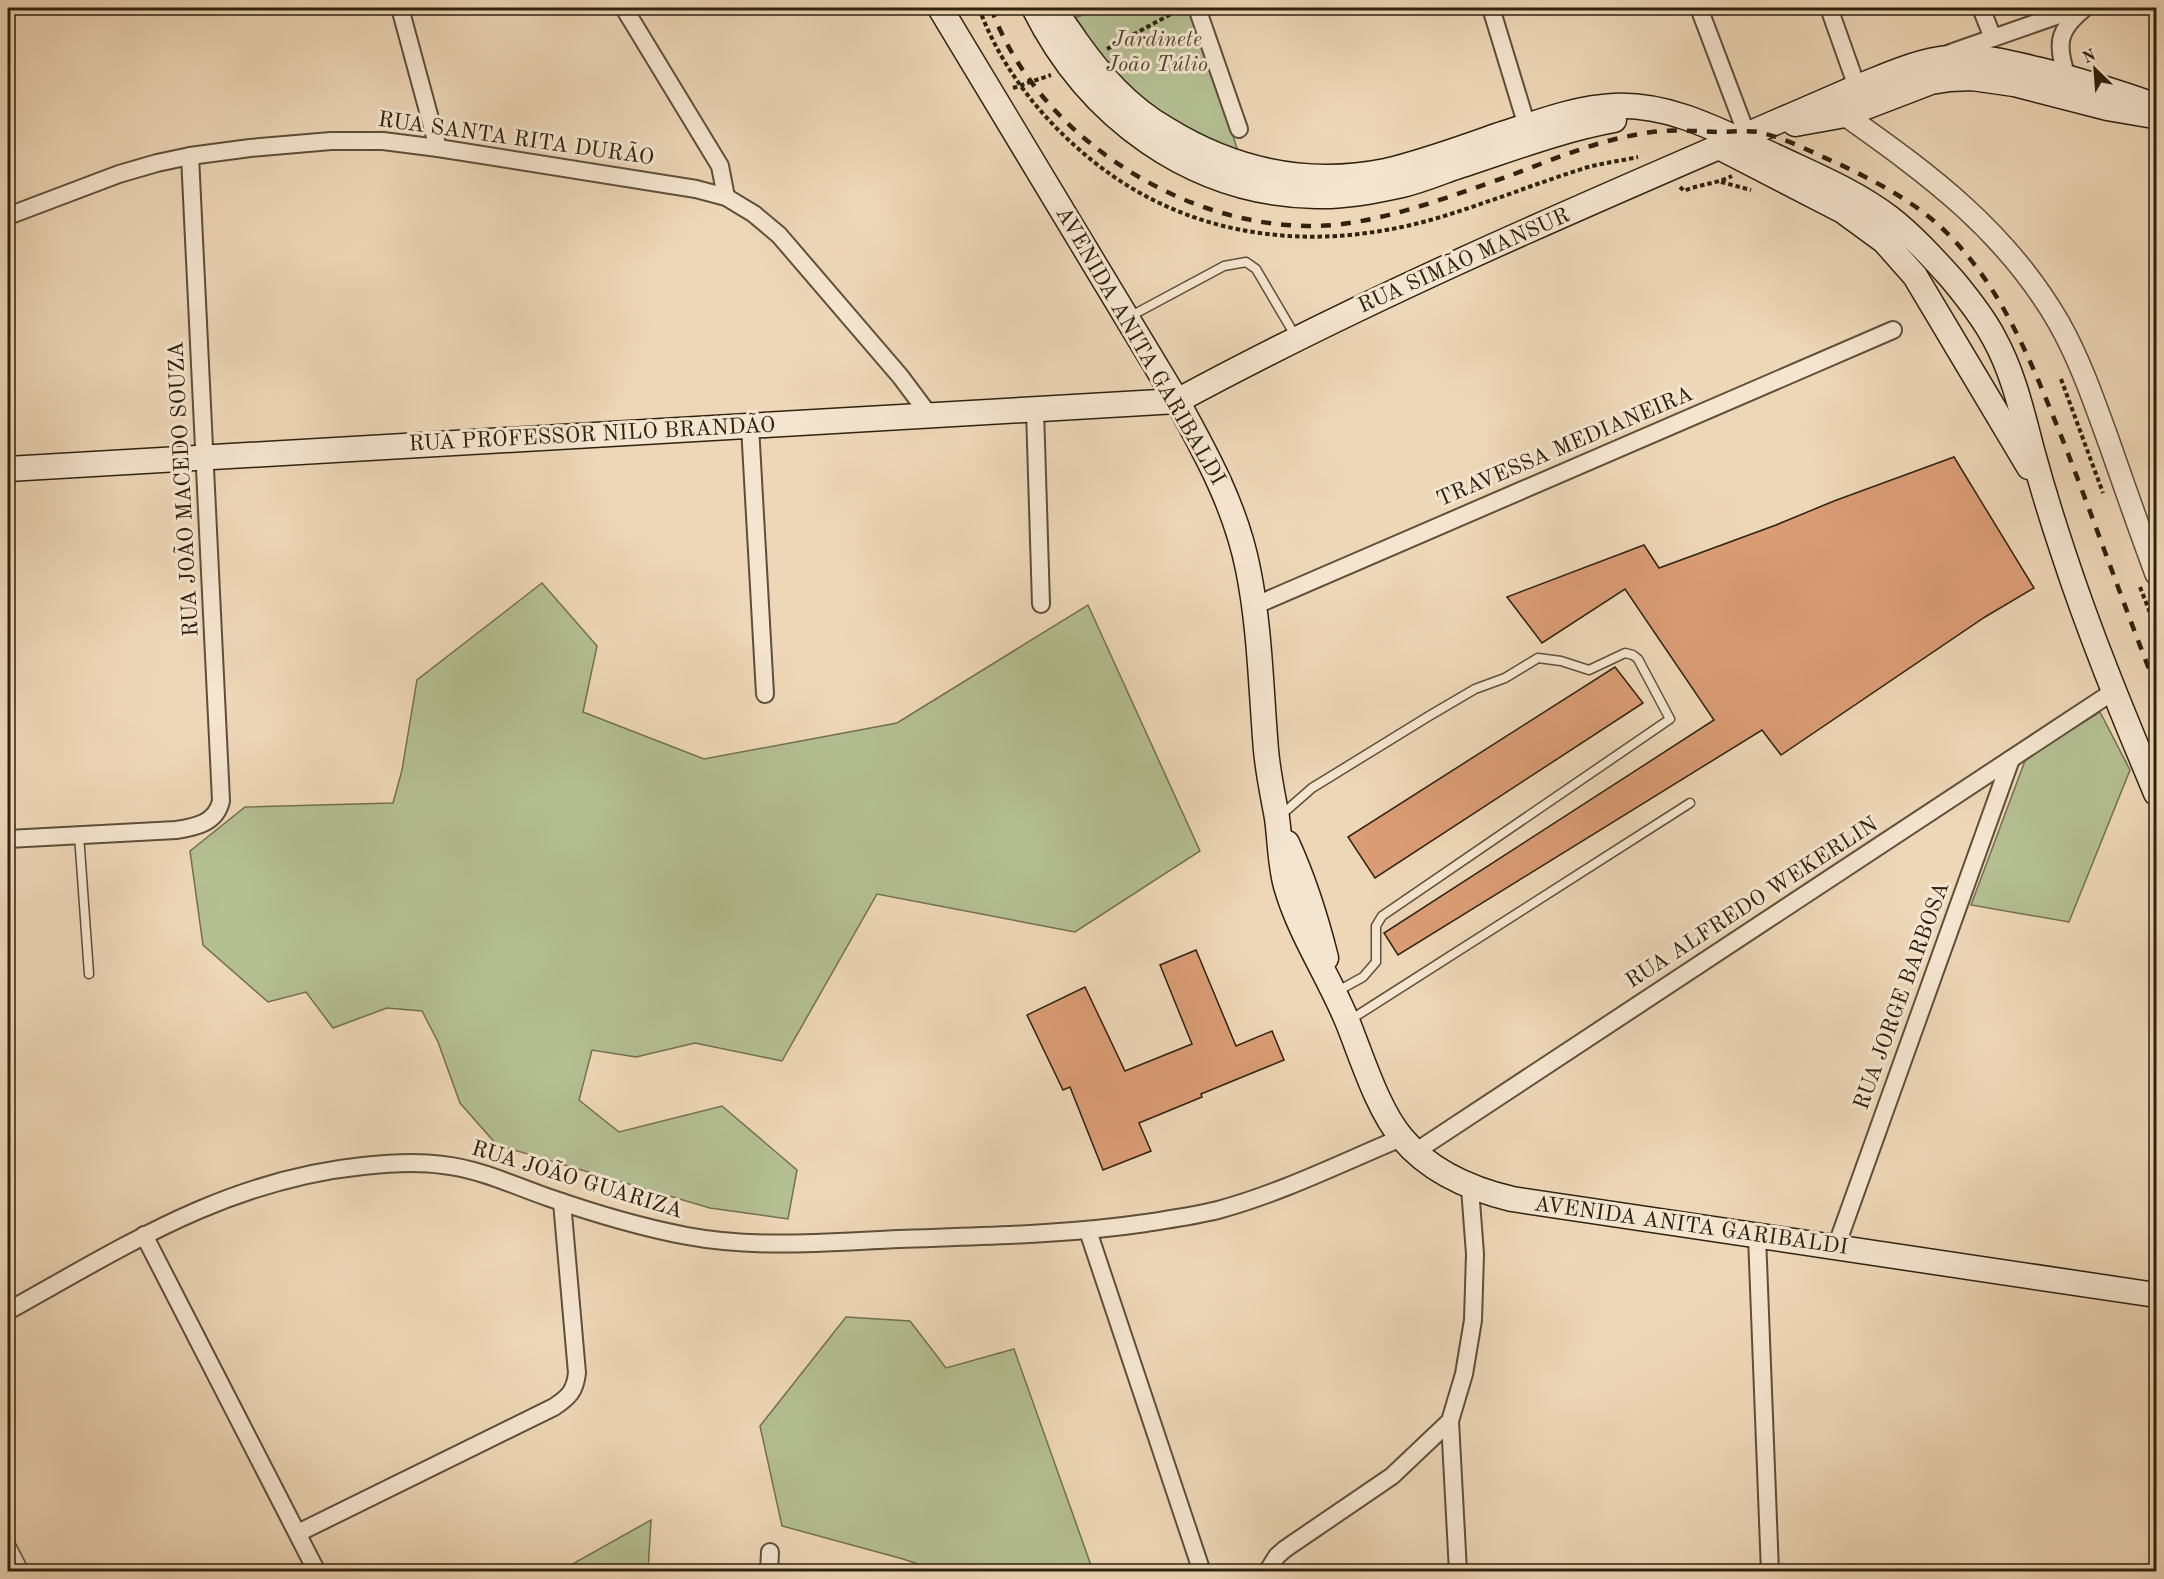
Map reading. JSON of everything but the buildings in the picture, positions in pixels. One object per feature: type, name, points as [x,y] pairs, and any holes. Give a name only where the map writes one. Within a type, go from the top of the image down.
[{"type":"main road","name":"AVENIDA ANITA GARIBALDI","points":[[940,8],[1177,401],[1213,466],[1227,499],[1241,542],[1254,606],[1267,754],[1285,884],[1300,928],[1335,992],[1382,1106],[1408,1145],[1440,1171],[1470,1188],[1536,1203],[2157,1295]]},
{"type":"main road","points":[[1034,8],[1064,59],[1093,95],[1122,123],[1158,150],[1200,170],[1238,184],[1283,194],[1317,196],[1354,194],[1404,184],[1530,134]]},
{"type":"main road","points":[[1055,8],[1089,59],[1126,101],[1156,124],[1221,159],[1286,175],[1324,178],[1359,175],[1389,170],[1530,134],[1613,120],[1641,119],[1684,130],[1740,138],[1852,192],[1892,219],[1928,252],[1956,283],[1993,336],[2007,367],[2074,585],[2114,691],[2157,793]]},
{"type":"main road","points":[[1929,72],[1949,57],[1994,60],[2114,90],[2157,106]]},
{"type":"main road","points":[[1929,72],[1950,79],[1994,80],[2107,108],[2157,116]]},
{"type":"main road","name":"RUA SIMÃO MANSUR","points":[[1740,138],[1795,124],[1845,115],[1929,72]]},
{"type":"main road","name":"RUA SIMÃO MANSUR","points":[[1177,401],[1426,275],[1857,87],[1929,72]]},
{"type":"main road","points":[[1795,124],[1786,137],[1785,146],[1791,162],[1798,167]]},
{"type":"main road","points":[[1740,138],[1884,241],[1915,276],[2044,492]]},
{"type":"main road","name":"RUA PROFESSOR NILO BRANDÃO","points":[[8,469],[1177,401]]},
{"type":"street","points":[[400,8],[438,148]]},
{"type":"street","points":[[624,8],[720,166],[726,197]]},
{"type":"street","points":[[1197,8],[1239,129]]},
{"type":"street","points":[[1491,8],[1530,134]]},
{"type":"street","points":[[1700,8],[1740,138]]},
{"type":"street","points":[[1829,8],[1857,87]]},
{"type":"street","points":[[1981,8],[1993,38]]},
{"type":"street","name":"RUA SIMÃO MANSUR","points":[[1929,72],[1993,38],[2079,8]]},
{"type":"street","points":[[2067,77],[2060,58],[2059,44],[2064,30],[2073,17],[2085,8]]},
{"type":"street","points":[[1845,115],[1919,167],[1957,199],[1992,234],[2059,323],[2082,369],[2157,574]]},
{"type":"street","name":"RUA SANTA RITA DURÃO","points":[[8,216],[119,174],[157,163],[190,156],[273,146],[358,140],[438,148],[696,189],[726,197],[754,214],[791,248],[900,376],[930,416]]},
{"type":"street","name":"RUA JOÃO MACEDO SOUZA","points":[[80,835],[176,830],[203,824],[219,811],[221,801],[190,156]]},
{"type":"street","name":"TRAVESSA MEDIANEIRA","points":[[1254,606],[1893,330]]},
{"type":"street","points":[[1035,410],[1041,604]]},
{"type":"street","points":[[750,426],[765,693]]},
{"type":"street","name":"RUA ALFREDO WEKERLIN","points":[[1408,1145],[2114,691]]},
{"type":"street","name":"RUA JORGE BARBOSA","points":[[1836,1247],[2011,759]]},
{"type":"street","points":[[8,839],[80,835]]},
{"type":"street","name":"RUA JOÃO GUARIZA","points":[[8,1311],[195,1210],[256,1187],[294,1177],[365,1166],[408,1163],[443,1165],[474,1171],[603,1216],[654,1230],[699,1239],[754,1243],[804,1243],[1088,1231],[1185,1217],[1242,1203],[1408,1145]]},
{"type":"street","points":[[1458,1572],[1450,1421],[1464,1374],[1473,1320],[1475,1254],[1470,1188]]},
{"type":"street","points":[[298,1533],[568,1398],[575,1387],[577,1373],[562,1202]]},
{"type":"street","points":[[1088,1231],[1202,1572]]},
{"type":"street","points":[[144,1236],[317,1572]]},
{"type":"street","points":[[1758,1236],[1770,1572]]},
{"type":"street","points":[[1267,1572],[1285,1549],[1366,1496],[1392,1476],[1450,1421]]},
{"type":"street","points":[[769,1572],[770,1552]]},
{"type":"lane","points":[[1126,319],[1224,266],[1246,262],[1256,269],[1297,339]]},
{"type":"lane","points":[[1277,819],[1312,788],[1370,752],[1475,689],[1505,678],[1539,658],[1562,661],[1588,670],[1625,653],[1633,655],[1638,659],[1670,719],[1382,916],[1376,926],[1376,962],[1363,977],[1335,992]]},
{"type":"lane","points":[[1348,1022],[1690,803]]},
{"type":"lane","points":[[80,835],[89,974]]},
{"type":"lane","points":[[8,1539],[26,1572]]},
{"type":"lane","points":[[8,1566],[10,1572]]},
{"type":"path","points":[[1089,59],[1183,8]]},
{"type":"path","points":[[993,96],[1058,73]]},
{"type":"path","points":[[1684,191],[1700,184],[1720,182]]},
{"type":"green space","name":"Jardinete João Túlio","points":[[1100,8],[1191,8],[1239,154],[1191,131],[1159,112],[1118,77],[1072,19]]},
{"type":"green space","points":[[542,583],[597,646],[583,712],[704,759],[897,723],[1088,605],[1200,851],[1075,932],[877,894],[782,1061],[695,1043],[636,1057],[592,1050],[579,1100],[619,1132],[722,1106],[797,1170],[788,1219],[710,1208],[497,1145],[460,1103],[438,1042],[422,1011],[387,1008],[333,1028],[306,992],[268,1002],[203,945],[190,851],[245,807],[393,803],[402,770],[417,680]]},
{"type":"green space","points":[[2100,712],[2130,770],[2069,922],[1971,905],[2026,758]]},
{"type":"green space","points":[[846,1317],[910,1321],[946,1368],[1014,1349],[1093,1571],[939,1571],[782,1526],[760,1426]]},
{"type":"green space","points":[[651,1520],[648,1571],[560,1571]]},
{"type":"railway","points":[[991,8],[1012,53],[1026,74],[1040,94],[1075,130],[1114,161],[1160,189],[1236,217],[1262,222],[1316,226],[1364,221],[1439,200],[1593,145],[1628,136],[1673,131],[1758,132],[1789,142],[1839,164],[1896,194],[1935,222],[1967,255],[2000,302],[2014,327],[2060,433],[2156,687]]}]
